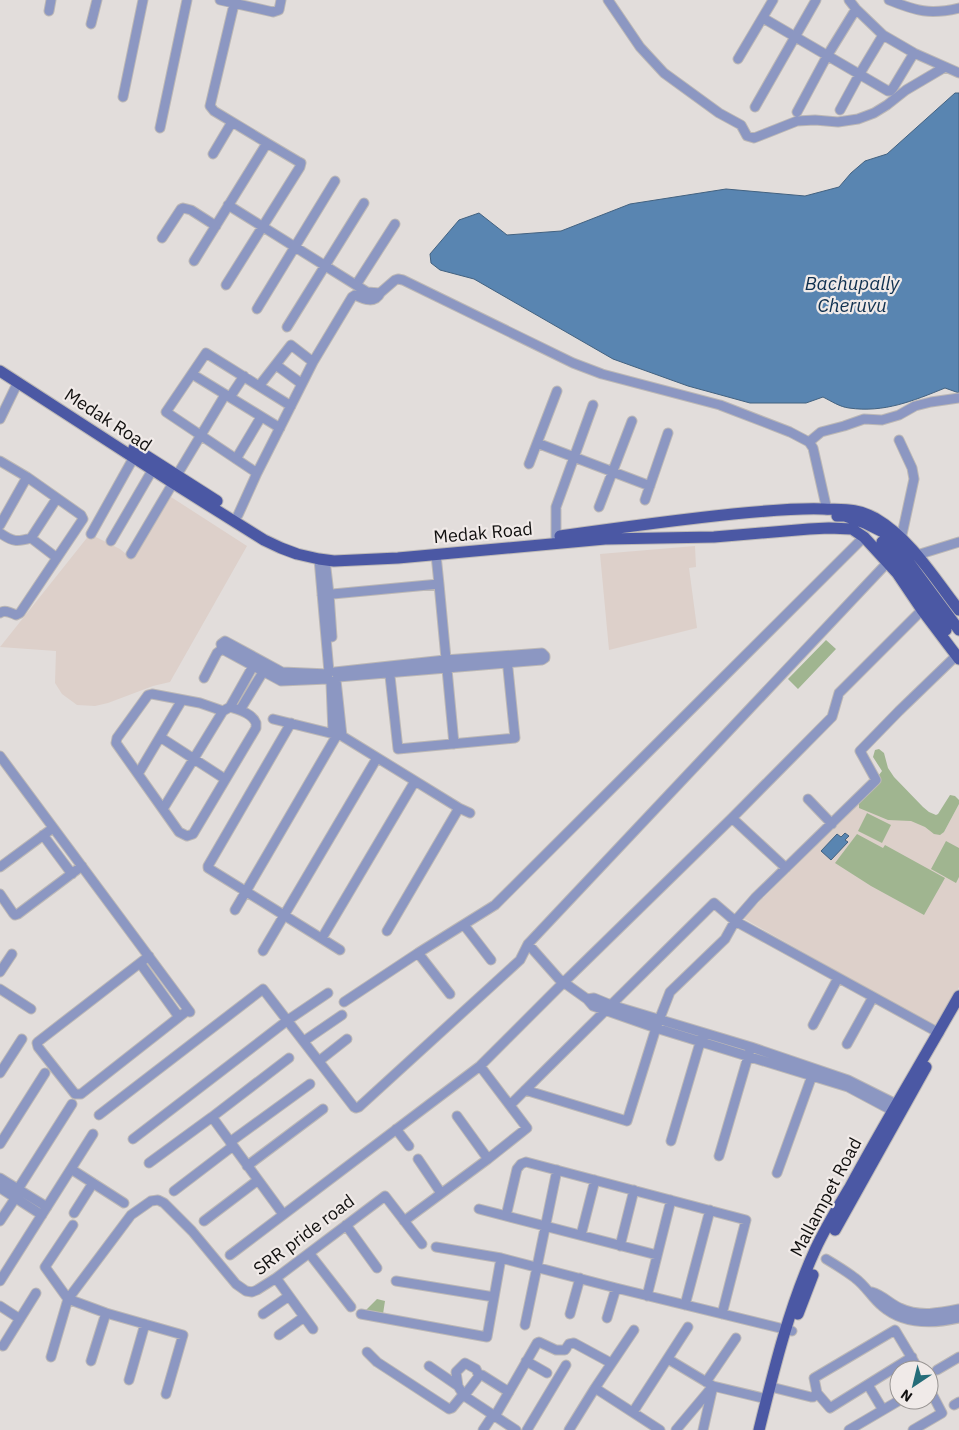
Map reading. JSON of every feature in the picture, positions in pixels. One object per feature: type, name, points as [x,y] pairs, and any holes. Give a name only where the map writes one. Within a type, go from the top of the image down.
[{"type":"main road","name":"Medak Road","points":[[0,362],[264,540],[297,554],[322,560],[352,561],[605,539],[714,536],[829,528],[852,530],[864,537],[897,573],[922,610],[958,654]]},
{"type":"main road","name":"Medak Road","points":[[0,371],[153,469],[175,479],[284,541],[320,552],[334,554],[398,551],[556,537],[690,519],[792,509],[827,510],[840,508],[856,510],[873,517],[889,528],[917,555],[959,610]]},
{"type":"main road","points":[[690,519],[711,524],[778,516],[827,515],[845,516],[865,523],[882,532],[902,552],[959,630]]},
{"type":"main road","points":[[714,536],[732,528],[830,521],[846,522],[865,530],[880,539],[901,564],[958,654]]},
{"type":"main road","name":"Mallampet Road","points":[[764,1430],[797,1295],[816,1248],[894,1107],[959,996]]},
{"type":"main road","name":"Mallampet Road","points":[[759,1430],[767,1398],[789,1331],[821,1252],[959,1009]]},
{"type":"street","points":[[49,12],[51,0]]},
{"type":"street","points":[[91,24],[97,0]]},
{"type":"street","points":[[123,96],[142,0]]},
{"type":"street","points":[[160,128],[187,0]]},
{"type":"street","points":[[220,0],[273,12],[280,10],[281,0]]},
{"type":"street","points":[[608,0],[640,47],[664,73],[718,113],[741,125],[750,138],[797,121],[838,122],[858,119],[888,105],[906,90],[945,67]]},
{"type":"street","points":[[738,59],[773,0]]},
{"type":"street","points":[[755,107],[816,0]]},
{"type":"street","points":[[849,0],[883,35],[914,53],[959,73]]},
{"type":"street","points":[[889,0],[918,11],[942,12],[959,8]]},
{"type":"street","points":[[226,285],[301,163],[232,122],[210,106],[235,2]]},
{"type":"street","points":[[798,112],[827,56],[856,9]]},
{"type":"street","points":[[763,18],[884,90],[890,91],[914,53]]},
{"type":"street","points":[[840,110],[883,35]]},
{"type":"street","points":[[213,154],[232,122]]},
{"type":"street","points":[[194,262],[267,142]]},
{"type":"street","points":[[257,310],[335,181]]},
{"type":"street","points":[[287,327],[364,204]]},
{"type":"street","points":[[228,206],[367,292],[381,292]]},
{"type":"street","points":[[162,238],[183,208],[191,210],[216,226]]},
{"type":"street","points":[[356,285],[395,224]]},
{"type":"street","points":[[238,515],[313,362],[352,297],[355,295],[367,300],[374,300],[398,279],[573,363],[602,374],[720,405],[790,432],[809,442],[813,448],[827,510]]},
{"type":"street","points":[[259,386],[291,345],[313,362]]},
{"type":"street","points":[[257,473],[166,412],[206,353],[291,406]]},
{"type":"street","points":[[276,365],[302,384]]},
{"type":"street","points":[[192,374],[280,428]]},
{"type":"street","points":[[130,554],[201,435],[227,396],[244,376]]},
{"type":"street","points":[[0,419],[18,382]]},
{"type":"street","points":[[529,464],[557,391]]},
{"type":"street","points":[[809,442],[821,432],[864,419],[882,420],[915,406],[959,398]]},
{"type":"street","points":[[556,537],[556,507],[593,405]]},
{"type":"street","points":[[236,459],[261,416]]},
{"type":"street","points":[[599,507],[632,421]]},
{"type":"street","points":[[645,500],[668,433]]},
{"type":"street","points":[[899,440],[912,468],[914,478],[901,539]]},
{"type":"street","points":[[537,443],[650,486]]},
{"type":"street","points":[[91,534],[134,457]]},
{"type":"street","points":[[0,461],[57,498],[81,515],[82,519],[20,612],[16,615],[8,611],[0,613]]},
{"type":"street","points":[[111,541],[153,469]]},
{"type":"street","points":[[0,526],[27,477]]},
{"type":"street","points":[[0,533],[9,539],[19,542],[31,538],[57,498]]},
{"type":"street","points":[[344,1002],[495,905],[864,537]]},
{"type":"street","points":[[31,538],[57,558]]},
{"type":"street","points":[[917,555],[959,542]]},
{"type":"street","points":[[436,555],[454,744]]},
{"type":"street","points":[[235,910],[337,735],[322,560]]},
{"type":"street","points":[[99,1115],[263,989],[354,1107],[359,1107],[520,960],[528,944],[887,563]]},
{"type":"street","points":[[326,595],[439,584]]},
{"type":"street","points":[[230,1255],[480,1066],[832,717],[839,693],[922,610]]},
{"type":"street","points":[[204,678],[217,653],[222,649],[221,644],[225,641],[265,668],[282,672],[332,676],[390,669],[507,660],[515,738],[398,749],[390,669]]},
{"type":"street","points":[[525,1090],[627,1121],[670,992],[725,939],[735,921],[755,898],[876,780],[860,751],[958,654]]},
{"type":"street","points":[[163,809],[256,662]]},
{"type":"street","points":[[240,710],[265,668]]},
{"type":"street","points":[[152,694],[182,700],[240,710],[255,720],[256,728],[190,836],[179,832],[116,743],[117,738],[148,695],[152,694]]},
{"type":"street","points":[[138,774],[182,700]]},
{"type":"street","points":[[273,719],[337,735],[470,813]]},
{"type":"street","points":[[291,723],[208,866],[210,870],[340,950]]},
{"type":"street","points":[[160,737],[226,779]]},
{"type":"street","points":[[0,756],[3,767],[82,866],[149,956],[189,1011],[82,1094],[75,1094],[38,1046],[38,1040],[149,956]]},
{"type":"street","points":[[263,951],[377,758]]},
{"type":"street","points":[[322,938],[415,781]]},
{"type":"street","points":[[808,799],[832,824]]},
{"type":"street","points":[[387,932],[459,808]]},
{"type":"street","points":[[732,818],[786,868]]},
{"type":"street","points":[[0,861],[40,834],[53,828]]},
{"type":"street","points":[[0,867],[40,834]]},
{"type":"street","points":[[40,834],[72,874]]},
{"type":"street","points":[[0,894],[15,914],[82,866]]},
{"type":"street","points":[[510,1105],[714,903],[735,921],[939,1033]]},
{"type":"street","points":[[464,925],[490,960]]},
{"type":"street","points":[[528,944],[563,983],[587,999],[593,1006],[608,1007],[814,1072],[894,1107]]},
{"type":"street","points":[[418,953],[450,994]]},
{"type":"street","points":[[0,972],[12,954]]},
{"type":"street","points":[[140,963],[180,1017]]},
{"type":"street","points":[[813,1025],[838,978]]},
{"type":"street","points":[[1,992],[32,1009]]},
{"type":"street","points":[[133,1139],[288,1020],[328,993]]},
{"type":"street","points":[[847,1044],[873,997]]},
{"type":"street","points":[[304,1041],[342,1015]]},
{"type":"street","points":[[671,1141],[702,1037]]},
{"type":"street","points":[[0,1073],[22,1039]]},
{"type":"street","points":[[319,1061],[347,1039]]},
{"type":"street","points":[[719,1156],[750,1051]]},
{"type":"street","points":[[149,1163],[212,1118],[289,1058]]},
{"type":"street","points":[[404,1221],[527,1128],[480,1066]]},
{"type":"street","points":[[777,1173],[814,1072]]},
{"type":"street","points":[[0,1144],[45,1073]]},
{"type":"street","points":[[174,1191],[231,1144],[310,1084]]},
{"type":"street","points":[[0,1221],[72,1104]]},
{"type":"street","points":[[247,1166],[323,1109]]},
{"type":"street","points":[[457,1116],[488,1159]]},
{"type":"street","points":[[212,1118],[284,1214]]},
{"type":"street","points":[[396,1129],[409,1146]]},
{"type":"street","points":[[0,1280],[93,1134]]},
{"type":"street","points":[[418,1159],[441,1193]]},
{"type":"street","points":[[506,1216],[517,1169],[526,1162],[746,1220],[722,1314]]},
{"type":"street","points":[[70,1169],[124,1203]]},
{"type":"street","points":[[526,1325],[557,1170]]},
{"type":"street","points":[[0,1178],[17,1193],[44,1211]]},
{"type":"street","points":[[204,1221],[258,1180]]},
{"type":"street","points":[[581,1235],[594,1180]]},
{"type":"street","points":[[74,1213],[93,1183]]},
{"type":"street","points":[[0,1188],[17,1193]]},
{"type":"street","points":[[620,1246],[634,1190]]},
{"type":"street","name":"SRR pride road","points":[[68,1299],[131,1215],[151,1201],[158,1200],[164,1203],[192,1231],[236,1284],[246,1291],[252,1292],[276,1278],[385,1196],[422,1244]]},
{"type":"street","points":[[647,1296],[671,1200]]},
{"type":"street","points":[[479,1209],[657,1255]]},
{"type":"street","points":[[685,1305],[710,1210]]},
{"type":"street","points":[[73,1225],[45,1267],[68,1299],[106,1313],[184,1335],[166,1394]]},
{"type":"street","points":[[346,1225],[377,1268]]},
{"type":"street","points":[[436,1247],[501,1258],[789,1331]]},
{"type":"street","points":[[309,1253],[351,1307]]},
{"type":"street","points":[[361,1314],[487,1337],[501,1258]]},
{"type":"street","points":[[826,1259],[856,1278],[882,1306],[895,1315],[909,1320],[939,1322],[959,1318]]},
{"type":"street","points":[[276,1278],[313,1329]]},
{"type":"street","points":[[570,1314],[580,1278]]},
{"type":"street","points":[[396,1281],[494,1297]]},
{"type":"street","points":[[606,1318],[616,1288]]},
{"type":"street","points":[[868,1291],[878,1294],[899,1308],[912,1312],[940,1312],[959,1309]]},
{"type":"street","points":[[3,1346],[36,1294]]},
{"type":"street","points":[[263,1314],[289,1296]]},
{"type":"street","points":[[52,1357],[68,1299]]},
{"type":"street","points":[[0,1306],[20,1319]]},
{"type":"street","points":[[91,1361],[106,1313]]},
{"type":"street","points":[[280,1335],[304,1317]]},
{"type":"street","points":[[129,1380],[145,1324]]},
{"type":"street","points":[[633,1412],[688,1327]]},
{"type":"street","points":[[568,1430],[634,1330]]},
{"type":"street","points":[[912,1357],[830,1408],[817,1393],[814,1378],[893,1330],[896,1331],[912,1357],[914,1360]]},
{"type":"street","points":[[676,1430],[710,1384],[736,1338]]},
{"type":"street","points":[[483,1430],[537,1343],[565,1350],[569,1344],[574,1343],[611,1364]]},
{"type":"street","points":[[368,1352],[377,1362],[449,1409],[464,1396],[478,1376]]},
{"type":"street","points":[[939,1369],[959,1357]]},
{"type":"street","points":[[668,1359],[710,1384],[767,1398]]},
{"type":"street","points":[[526,1361],[547,1373]]},
{"type":"street","points":[[478,1376],[476,1369],[465,1363],[456,1372],[458,1386],[464,1396],[516,1430]]},
{"type":"street","points":[[527,1430],[566,1364]]},
{"type":"street","points":[[429,1366],[458,1386]]},
{"type":"street","points":[[478,1376],[485,1376],[508,1392]]},
{"type":"street","points":[[703,1430],[710,1384]]},
{"type":"street","points":[[868,1385],[884,1410]]},
{"type":"street","points":[[595,1388],[660,1430]]},
{"type":"street","points":[[775,1388],[810,1397],[817,1393]]},
{"type":"street","points":[[849,1430],[889,1407]]},
{"type":"street","points":[[913,1430],[942,1413],[939,1407]]},
{"type":"shaded area","points":[[171,497],[247,546],[170,682],[153,686],[108,703],[95,706],[77,705],[62,694],[55,683],[56,651],[0,647],[90,534],[120,549],[132,559]]},
{"type":"shaded area","points":[[695,546],[696,567],[689,568],[697,628],[609,650],[600,554]]},
{"type":"shaded area","points":[[885,773],[944,832],[959,804],[959,987],[937,1028],[743,918],[814,848]]},
{"type":"green space","points":[[826,640],[836,649],[798,689],[788,679]]},
{"type":"green space","points":[[879,749],[884,753],[888,768],[894,777],[929,812],[938,814],[950,795],[955,796],[959,800],[959,804],[944,832],[940,835],[934,834],[925,827],[911,821],[888,820],[859,808],[859,801],[882,771],[873,757],[875,750]]},
{"type":"green space","points":[[867,813],[891,825],[882,843],[858,831]]},
{"type":"green space","points":[[857,834],[883,848],[885,845],[945,878],[924,915],[871,886],[835,863]]},
{"type":"green space","points":[[946,841],[959,848],[959,877],[956,883],[931,869]]},
{"type":"green space","points":[[377,1299],[385,1301],[383,1314],[364,1312]]},
{"type":"water","name":"Bachupally Cheruvu","points":[[955,93],[959,93],[959,393],[945,388],[898,405],[874,409],[846,407],[823,397],[806,403],[750,403],[688,386],[613,359],[474,279],[440,270],[431,263],[430,254],[459,220],[479,213],[507,235],[561,231],[630,204],[726,189],[805,196],[839,187],[865,161],[887,154]]},
{"type":"water","points":[[845,833],[849,836],[845,840],[848,842],[831,860],[821,851],[837,834],[841,837]]}]
